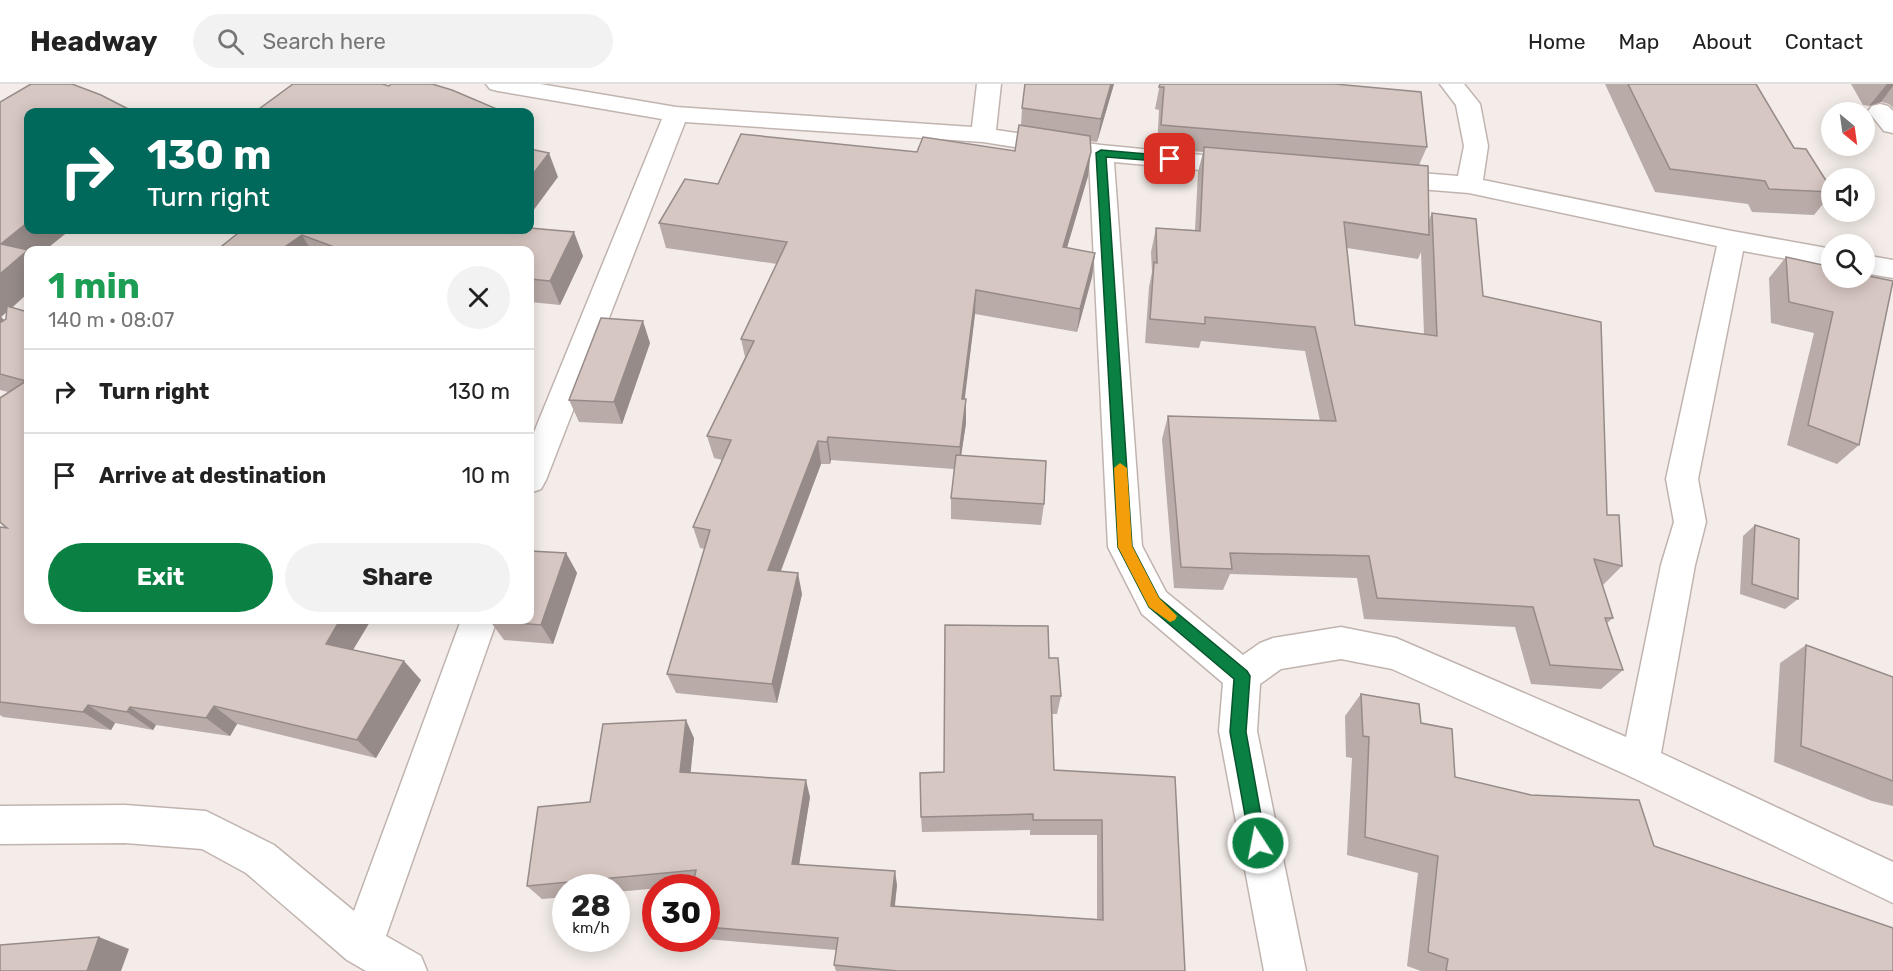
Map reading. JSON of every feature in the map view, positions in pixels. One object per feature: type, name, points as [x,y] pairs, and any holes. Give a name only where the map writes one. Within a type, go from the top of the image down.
[{"type":"street","points":[[498,84],[551,89],[676,114],[983,135],[1101,153],[1267,168]]},
{"type":"street","points":[[983,135],[989,84]]},
{"type":"street","points":[[1452,84],[1468,104],[1476,146],[1469,185]]},
{"type":"street","points":[[534,457],[537,439],[676,114]]},
{"type":"street","points":[[1101,153],[1125,547],[1154,603],[1242,676]]},
{"type":"street","points":[[1362,176],[1469,185],[1732,240],[1821,256]]},
{"type":"street","points":[[1640,762],[1678,565],[1690,522],[1682,479],[1732,240]]},
{"type":"street","points":[[1875,266],[1893,269]]},
{"type":"street","points":[[362,945],[479,624]]},
{"type":"street","points":[[1242,676],[1273,654],[1341,643],[1396,654],[1640,762],[1893,883]]},
{"type":"street","points":[[1242,676],[1238,732],[1285,971]]},
{"type":"street","points":[[0,825],[125,824],[206,830],[260,859],[362,945],[406,971]]},
{"type":"building","points":[[31,84],[72,84],[126,108],[24,108],[24,225],[1,244],[24,249],[24,253],[0,274],[0,102]]},
{"type":"building","points":[[293,84],[382,84],[389,86],[391,84],[432,84],[495,108],[260,108]]},
{"type":"building","points":[[1025,84],[1111,84],[1101,119],[1022,108]]},
{"type":"building","points":[[1160,84],[1335,84],[1421,92],[1427,147],[1161,125],[1164,87],[1159,87]]},
{"type":"building","points":[[1628,84],[1756,84],[1794,148],[1806,149],[1821,173],[1821,191],[1769,189],[1765,181],[1670,169]]},
{"type":"building","points":[[1019,125],[1090,136],[1091,152],[1063,247],[1095,253],[1080,309],[976,290],[962,399],[966,399],[960,447],[828,437],[827,442],[818,441],[768,570],[798,573],[772,684],[667,674],[710,530],[693,527],[731,440],[707,436],[754,341],[741,339],[787,242],[659,223],[685,179],[718,184],[741,134],[917,152],[923,137],[1015,151]]},
{"type":"building","points":[[1204,147],[1428,166],[1429,235],[1344,222],[1355,325],[1437,336],[1432,213],[1476,219],[1483,296],[1601,322],[1607,515],[1619,515],[1622,566],[1594,559],[1613,618],[1605,618],[1623,670],[1550,665],[1533,607],[1377,598],[1369,556],[1230,553],[1232,569],[1181,567],[1168,416],[1336,421],[1315,327],[1205,317],[1205,324],[1150,319],[1154,262],[1157,263],[1156,228],[1200,231]]},
{"type":"building","points":[[534,150],[549,153],[534,173]]},
{"type":"building","points":[[534,228],[574,232],[550,281],[534,279],[534,246],[331,246],[302,235],[286,246],[222,246],[237,234],[534,234]]},
{"type":"building","points":[[1786,257],[1821,265],[1821,288],[1875,288],[1875,277],[1893,281],[1859,445],[1808,425],[1833,312],[1789,302]]},
{"type":"building","points":[[7,306],[24,311],[24,380],[0,374],[0,323],[6,319]]},
{"type":"building","points":[[601,318],[643,321],[614,402],[569,400]]},
{"type":"building","points":[[24,382],[24,624],[338,624],[326,644],[404,661],[357,740],[214,706],[206,718],[130,707],[127,712],[88,705],[83,712],[0,702],[0,527],[7,528],[0,522],[0,398]]},
{"type":"building","points":[[956,455],[1046,461],[1044,504],[951,498]]},
{"type":"building","points":[[1755,525],[1799,539],[1798,599],[1752,584]]},
{"type":"building","points":[[534,551],[566,553],[541,625],[528,624],[534,624]]},
{"type":"building","points":[[945,625],[1048,626],[1049,658],[1058,658],[1061,696],[1051,696],[1054,770],[1175,777],[1185,971],[898,971],[834,965],[838,938],[720,928],[720,874],[695,874],[696,870],[630,876],[630,874],[552,874],[552,884],[527,886],[538,807],[590,802],[603,724],[686,720],[680,772],[806,780],[792,864],[895,871],[891,906],[1103,920],[1102,820],[1033,820],[1033,814],[921,817],[920,773],[944,772]]},
{"type":"building","points":[[1806,645],[1893,677],[1893,781],[1801,746]]},
{"type":"building","points":[[1361,694],[1419,704],[1421,723],[1452,729],[1455,777],[1531,795],[1639,800],[1654,846],[1893,928],[1893,971],[1446,971],[1448,959],[1428,952],[1438,856],[1365,837],[1369,737],[1363,736]]},
{"type":"building","points":[[99,937],[87,971],[0,971],[0,945]]},
{"type":"slow traffic","points":[[1120,468],[1125,547],[1154,603],[1170,616]]},
{"type":"route","points":[[1170,159],[1101,153],[1125,547],[1154,603],[1242,676],[1238,732],[1258,843]]}]
